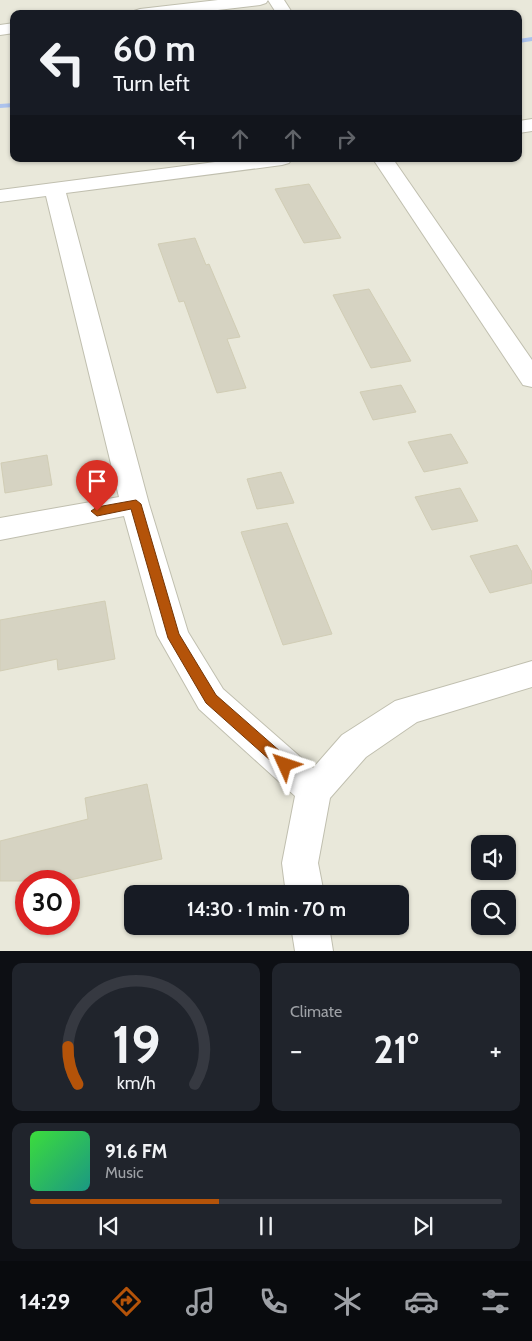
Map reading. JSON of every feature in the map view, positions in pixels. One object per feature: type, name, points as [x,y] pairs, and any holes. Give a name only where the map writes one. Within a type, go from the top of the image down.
[{"type":"street","points":[[174,10],[260,0]]},
{"type":"street","points":[[0,196],[260,162]]},
{"type":"street","points":[[385,162],[532,380]]},
{"type":"street","points":[[55,190],[136,504],[173,634],[211,699],[314,791]]},
{"type":"street","points":[[0,529],[136,504]]},
{"type":"street","points":[[304,885],[300,863],[314,791],[354,746],[407,711],[532,674]]},
{"type":"street","points":[[311,935],[314,951]]},
{"type":"shaded area","points":[[0,0],[532,0],[532,951],[0,951]]},
{"type":"building","points":[[309,184],[341,238],[304,243],[275,189]]},
{"type":"building","points":[[195,238],[206,265],[209,264],[240,337],[227,339],[246,388],[217,393],[184,301],[179,302],[158,244]]},
{"type":"building","points":[[369,289],[411,361],[371,368],[333,295]]},
{"type":"building","points":[[401,385],[416,412],[373,420],[360,392]]},
{"type":"building","points":[[451,434],[468,463],[424,472],[408,442]]},
{"type":"building","points":[[47,455],[52,485],[5,493],[1,463]]},
{"type":"building","points":[[281,472],[294,503],[257,509],[247,479]]},
{"type":"building","points":[[460,488],[478,521],[432,530],[415,497]]},
{"type":"building","points":[[287,523],[332,634],[283,645],[241,532]]},
{"type":"building","points":[[517,545],[532,572],[532,583],[490,593],[470,556]]},
{"type":"building","points":[[105,601],[115,659],[58,670],[57,659],[0,671],[0,620]]},
{"type":"building","points":[[147,784],[162,859],[80,878],[80,870],[15,870],[15,881],[0,881],[0,841],[88,819],[85,798]]},
{"type":"waterway","points":[[522,41],[532,39]]},
{"type":"waterway","points":[[0,106],[10,105]]},
{"type":"route","points":[[97,511],[136,504],[173,634],[211,699],[285,765]]}]
